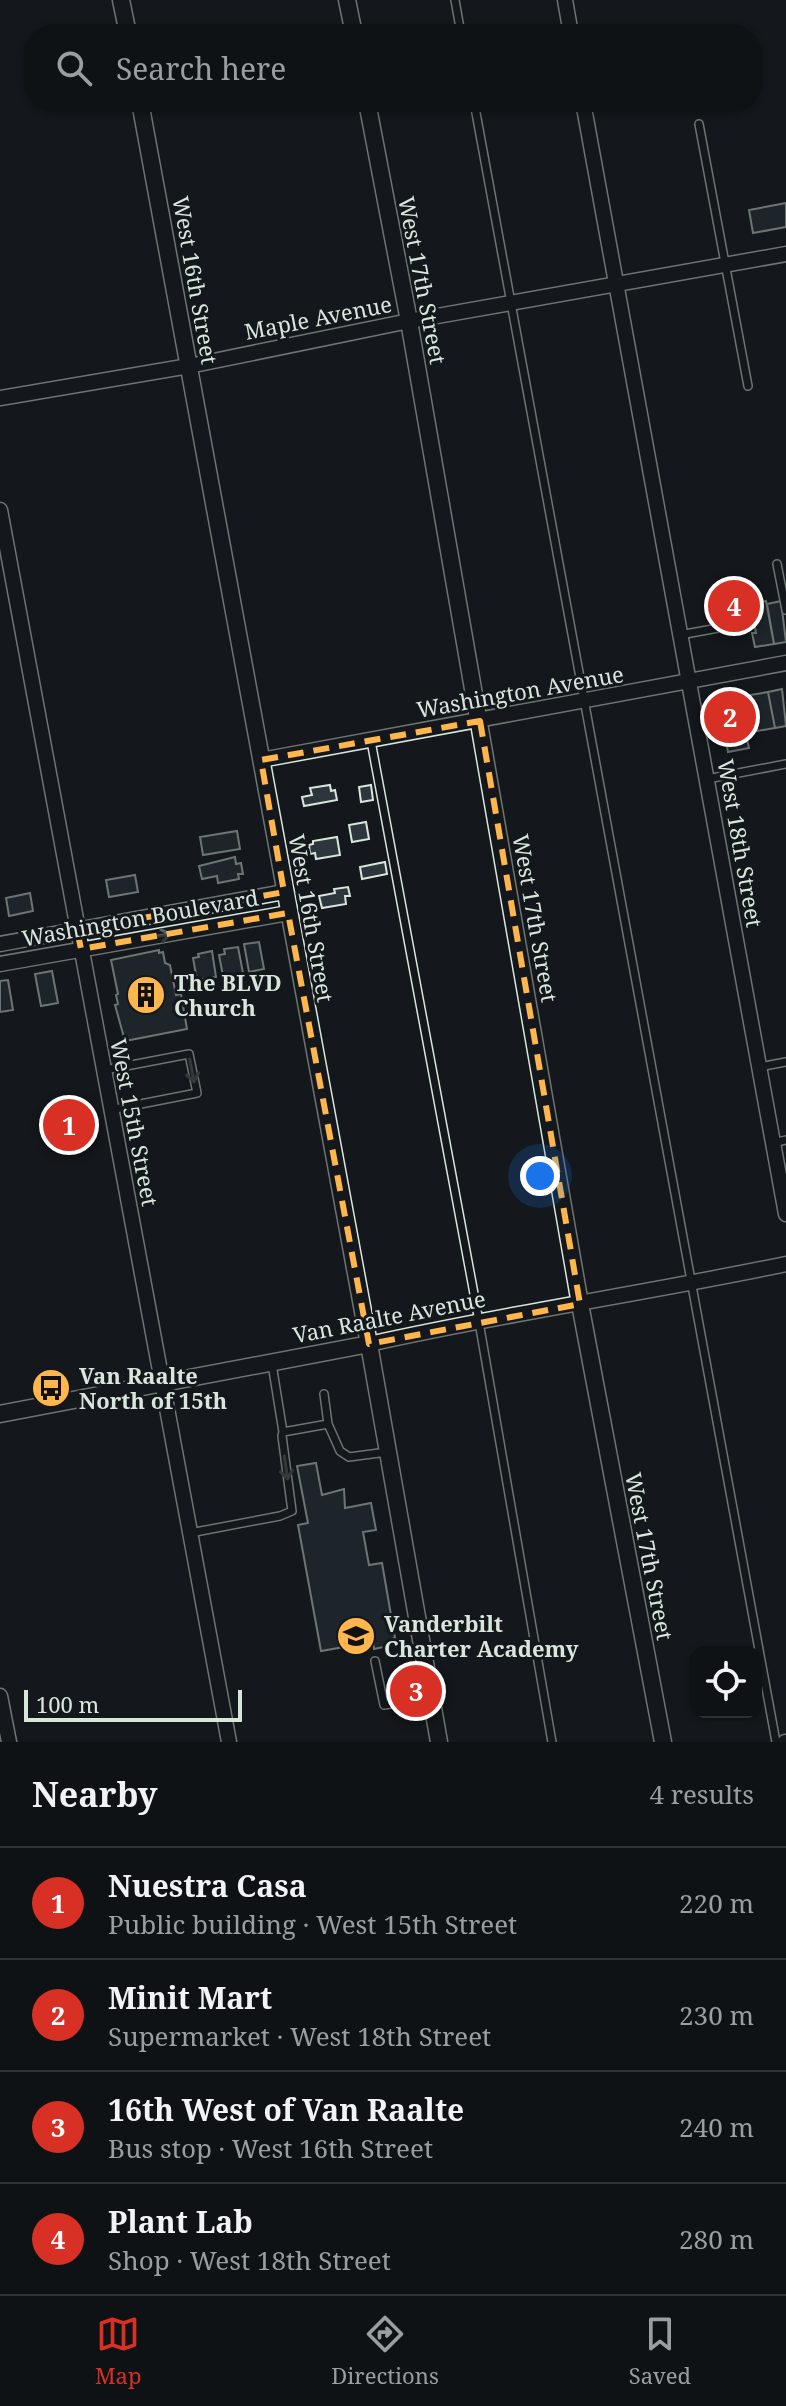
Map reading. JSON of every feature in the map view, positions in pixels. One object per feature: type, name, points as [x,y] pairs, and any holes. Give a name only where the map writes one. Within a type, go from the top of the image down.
[{"type":"street","points":[[121,0],[126,24]]},
{"type":"street","points":[[347,0],[352,24]]},
{"type":"street","points":[[565,0],[569,24]]},
{"type":"street","name":"West 16th Street","points":[[142,112],[369,1344],[439,1742]]},
{"type":"street","name":"West 17th Street","points":[[369,112],[480,721],[580,1304],[663,1742]]},
{"type":"street","name":"West 18th Street","points":[[585,112],[759,1067],[780,1141],[786,1214]]},
{"type":"street","name":"Maple Avenue","points":[[0,398],[189,366],[409,321],[786,254]]},
{"type":"street","name":"West 15th Street","points":[[0,510],[229,1742]]},
{"type":"street","name":"Washington Avenue","points":[[261,760],[786,663]]},
{"type":"street","name":"Washington Boulevard","points":[[0,944],[284,892]]},
{"type":"street","name":"Washington Boulevard","points":[[0,964],[288,913]]},
{"type":"street","name":"Van Raalte Avenue","points":[[0,1414],[369,1344],[478,1320],[580,1304],[786,1264]]},
{"type":"street","points":[[0,1696],[9,1742]]},
{"type":"lane","points":[[455,0],[459,24]]},
{"type":"lane","points":[[476,112],[776,1742]]},
{"type":"lane","points":[[699,124],[748,386]]},
{"type":"lane","points":[[777,564],[783,577],[786,610]]},
{"type":"lane","points":[[680,635],[718,628]]},
{"type":"lane","points":[[371,740],[552,1742]]},
{"type":"lane","points":[[707,779],[786,764]]},
{"type":"lane","points":[[103,1070],[189,1054],[197,1093],[110,1110]]},
{"type":"lane","points":[[759,1067],[786,1062]]},
{"type":"lane","points":[[190,1533],[292,1511],[271,1362]]},
{"type":"lane","points":[[324,1394],[328,1424],[340,1451],[349,1457],[387,1452]]},
{"type":"lane","points":[[283,1432],[328,1424]]},
{"type":"lane","points":[[375,1661],[384,1705],[431,1698]]},
{"type":"highlighted area","points":[[480,721],[580,1304],[369,1344],[288,913],[81,949],[77,930],[284,892],[261,760]]},
{"type":"building","points":[[786,203],[786,227],[753,233],[749,210]]},
{"type":"building","points":[[756,589],[758,603],[766,601],[774,644],[755,647],[752,633],[756,633],[745,591]]},
{"type":"building","points":[[742,591],[749,627],[732,630],[723,618],[726,617],[721,595]]},
{"type":"building","points":[[781,601],[786,642],[774,644],[767,604]]},
{"type":"building","points":[[782,689],[786,726],[775,728],[768,692]]},
{"type":"building","points":[[768,692],[775,728],[757,731],[750,695]]},
{"type":"building","points":[[750,695],[757,731],[741,734],[734,698]]},
{"type":"building","points":[[734,698],[741,734],[746,734],[749,748],[728,752],[719,701]]},
{"type":"building","points":[[330,785],[331,791],[335,790],[337,800],[304,806],[302,797],[312,795],[310,788]]},
{"type":"building","points":[[371,785],[373,800],[361,802],[359,787]]},
{"type":"building","points":[[366,822],[369,839],[352,842],[349,825]]},
{"type":"building","points":[[237,831],[240,849],[203,855],[200,837]]},
{"type":"building","points":[[337,837],[340,855],[316,859],[315,853],[310,854],[309,845],[313,841]]},
{"type":"building","points":[[235,857],[236,864],[241,863],[243,874],[238,874],[239,879],[218,883],[217,876],[202,879],[199,866]]},
{"type":"building","points":[[385,862],[387,874],[362,879],[360,867]]},
{"type":"building","points":[[135,875],[138,892],[109,897],[106,880]]},
{"type":"building","points":[[348,887],[350,896],[345,896],[346,904],[322,908],[319,896]]},
{"type":"building","points":[[30,893],[33,911],[9,916],[6,898]]},
{"type":"building","points":[[259,942],[264,969],[249,972],[244,944]]},
{"type":"building","points":[[238,947],[243,973],[223,976],[219,955],[225,954],[224,949]]},
{"type":"building","name":"The BLVD Church","points":[[159,950],[159,953],[163,952],[165,963],[170,965],[176,995],[181,994],[187,1029],[125,1041],[115,1005],[118,1004],[118,994],[111,960]]},
{"type":"building","points":[[212,951],[216,977],[197,980],[193,958]]},
{"type":"building","points":[[52,971],[58,1003],[41,1006],[35,974]]},
{"type":"building","points":[[8,980],[13,1010],[0,1012],[0,981]]},
{"type":"building","points":[[78,1111],[78,1114],[82,1113],[86,1131],[62,1136],[61,1132],[55,1133],[52,1120]]},
{"type":"building","points":[[316,1463],[322,1495],[344,1489],[345,1508],[371,1503],[376,1530],[363,1532],[369,1565],[382,1563],[395,1638],[392,1639],[393,1645],[374,1649],[373,1642],[321,1651],[298,1525],[308,1523],[297,1466]]},
{"type":"place","name":"Plant Lab","points":[[734,606]]},
{"type":"place","name":"Minit Mart","points":[[730,717]]},
{"type":"place","name":"The BLVD Church","points":[[146,995]]},
{"type":"place","name":"Nuestra Casa","points":[[69,1125]]},
{"type":"place","name":"Van Raalte North of 15th","points":[[51,1388]]},
{"type":"place","name":"Vanderbilt Charter Academy","points":[[356,1636]]},
{"type":"place","name":"16th West of Van Raalte","points":[[416,1691]]}]
